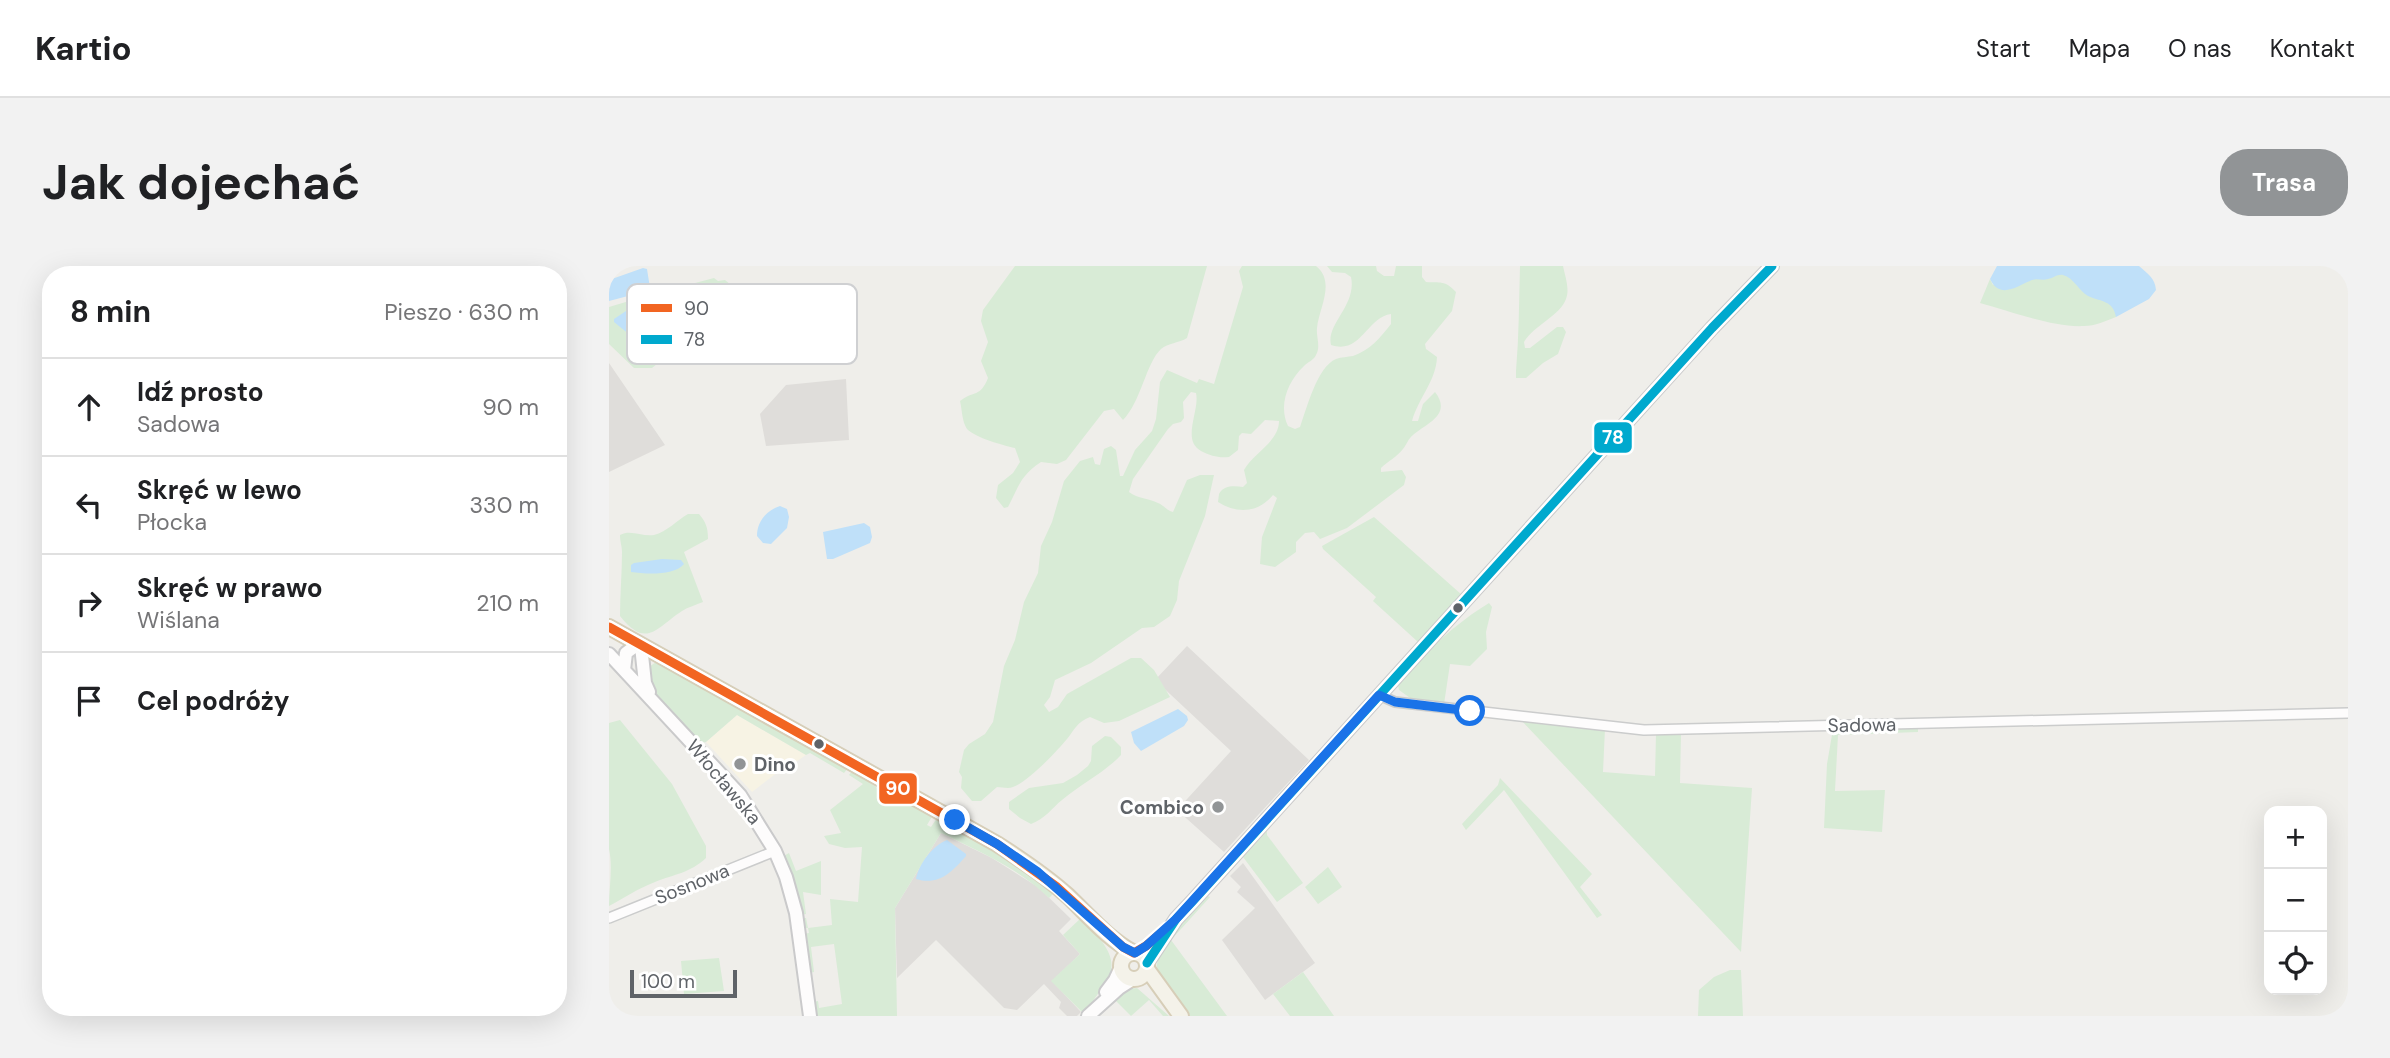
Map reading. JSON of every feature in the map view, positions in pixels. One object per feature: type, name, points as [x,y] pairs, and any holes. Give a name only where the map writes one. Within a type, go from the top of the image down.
[{"type":"main road","points":[[1091,1013],[1113,983],[1126,955],[1146,946],[1176,919],[1712,328],[1772,266]]},
{"type":"main road","points":[[609,627],[997,844],[1048,880],[1123,947],[1142,956],[1178,1013]]},
{"type":"main road","points":[[624,670],[626,653],[634,646],[641,646]]},
{"type":"main road","points":[[641,646],[645,683],[653,699]]},
{"type":"main road","name":"Włocławska","points":[[609,654],[740,795],[775,851],[796,913],[810,1016]]},
{"type":"main road","points":[[644,666],[659,656]]},
{"type":"main road","points":[[1091,1013],[1119,988],[1142,977],[1176,919]]},
{"type":"main road","points":[[1097,925],[1125,975],[1146,985],[1178,1013]]},
{"type":"street","name":"Sadowa","points":[[1379,695],[1395,702],[1631,730],[2348,713]]},
{"type":"street","name":"Sosnowa","points":[[609,918],[775,851]]},
{"type":"shaded area","points":[[609,363],[665,445],[609,472]]},
{"type":"shaded area","points":[[846,379],[849,440],[766,446],[760,414],[786,385]]},
{"type":"shaded area","points":[[1187,646],[1309,760],[1224,852],[1177,810],[1231,751],[1155,680]]},
{"type":"shaded area","points":[[737,715],[806,755],[752,792],[706,742]]},
{"type":"shaded area","points":[[941,833],[992,858],[1038,887],[1071,919],[1059,931],[1080,954],[1052,981],[1081,1012],[1077,1016],[1067,1016],[1059,1008],[1061,1002],[1044,984],[1017,1010],[1004,1008],[936,940],[897,978],[895,908]]},
{"type":"shaded area","points":[[1243,863],[1315,963],[1265,1000],[1222,940],[1255,908],[1237,892],[1241,887],[1230,876]]},
{"type":"green space","points":[[1015,266],[1207,266],[1187,338],[1164,347],[1156,355],[1134,403],[1123,420],[1114,409],[1104,411],[1066,460],[1057,464],[1041,462],[1029,472],[1008,507],[1004,508],[996,498],[998,485],[1013,473],[1020,462],[1015,448],[983,438],[967,429],[960,401],[979,391],[988,378],[981,361],[988,342],[981,321],[983,310]]},
{"type":"green space","points":[[1242,266],[1316,266],[1325,280],[1325,296],[1317,328],[1317,352],[1293,379],[1284,402],[1288,426],[1295,429],[1300,427],[1313,389],[1329,363],[1364,351],[1391,324],[1391,314],[1376,322],[1350,345],[1331,345],[1333,329],[1352,287],[1351,277],[1345,273],[1332,272],[1327,266],[1376,266],[1377,271],[1384,276],[1394,276],[1396,266],[1422,266],[1422,277],[1426,282],[1445,284],[1456,292],[1452,311],[1425,344],[1426,349],[1437,357],[1436,366],[1412,421],[1418,421],[1423,404],[1435,392],[1440,400],[1439,413],[1411,437],[1401,452],[1381,468],[1381,472],[1402,470],[1406,477],[1404,485],[1347,528],[1320,539],[1314,532],[1305,533],[1296,542],[1296,552],[1275,567],[1260,564],[1262,537],[1277,498],[1273,495],[1261,505],[1240,510],[1218,502],[1219,494],[1226,488],[1243,487],[1247,483],[1244,470],[1275,435],[1279,421],[1265,420],[1251,434],[1242,433],[1239,436],[1238,450],[1229,457],[1211,455],[1201,451],[1192,440],[1197,400],[1196,393],[1191,392],[1183,402],[1184,418],[1168,429],[1133,479],[1129,492],[1155,501],[1173,512],[1187,480],[1200,475],[1214,475],[1205,516],[1179,581],[1177,600],[1170,616],[1154,627],[1142,628],[1091,663],[1055,680],[1050,697],[1044,705],[1049,712],[1058,707],[1067,694],[1131,658],[1141,658],[1154,670],[1170,697],[1119,721],[1104,723],[1090,717],[1086,719],[1026,779],[1011,788],[997,787],[981,801],[972,801],[961,788],[962,777],[959,772],[964,750],[985,734],[993,722],[1004,666],[1015,640],[1024,602],[1038,573],[1041,546],[1052,522],[1064,481],[1080,461],[1093,457],[1095,464],[1100,465],[1104,449],[1111,446],[1116,450],[1120,476],[1123,476],[1135,450],[1152,431],[1160,382],[1167,370],[1197,383],[1199,379],[1214,384],[1243,287],[1239,271]]},
{"type":"green space","points":[[1520,266],[1563,266],[1567,287],[1563,305],[1524,342],[1525,348],[1530,348],[1557,327],[1563,327],[1566,332],[1558,354],[1526,378],[1516,378]]},
{"type":"green space","points":[[2117,266],[2116,317],[2096,324],[2059,324],[1980,303],[1990,279],[1993,285],[2002,278]]},
{"type":"green space","points":[[714,278],[730,284],[691,284]]},
{"type":"green space","points":[[627,302],[627,361],[609,344],[609,307]]},
{"type":"green space","points":[[630,364],[657,364],[652,368],[634,368]]},
{"type":"green space","points":[[688,514],[699,514],[708,532],[708,539],[684,552],[703,602],[684,610],[659,629],[645,634],[638,632],[620,616],[620,535],[654,535]]},
{"type":"green space","points":[[1374,517],[1462,595],[1418,642],[1373,601],[1376,597],[1323,549],[1322,546]]},
{"type":"green space","points":[[1489,603],[1492,607],[1486,632],[1487,649],[1470,666],[1450,664],[1444,704],[1413,700],[1399,690],[1398,685],[1407,673],[1429,651],[1464,620]]},
{"type":"green space","points":[[657,662],[848,768],[844,773],[810,753],[806,755],[737,715],[706,742],[696,741],[670,714],[652,689],[648,678],[649,668]]},
{"type":"green space","points":[[620,720],[672,784],[706,846],[706,858],[688,870],[649,884],[609,906],[609,723]]},
{"type":"green space","points":[[1521,720],[1605,729],[1603,772],[1655,776],[1656,734],[1681,735],[1680,783],[1752,788],[1741,952]]},
{"type":"green space","points":[[1918,727],[1918,732],[1838,735],[1835,791],[1885,790],[1882,832],[1824,828],[1827,764],[1833,729]]},
{"type":"green space","points":[[1105,736],[1111,737],[1121,747],[1121,755],[1044,816],[1031,824],[1009,809],[1009,802],[1029,788],[1063,783],[1077,775],[1091,761],[1092,746]]},
{"type":"green space","points":[[853,770],[880,790],[879,792],[904,799],[933,815],[927,825],[931,827],[937,818],[1008,857],[1055,892],[1049,898],[1011,869],[941,833],[895,908],[897,1016],[813,1016],[813,1002],[818,1001],[819,1008],[842,1004],[834,944],[811,947],[814,972],[808,973],[803,934],[809,933],[808,928],[832,925],[830,899],[858,902],[862,847],[845,848],[829,844],[824,836],[841,833],[830,810],[863,784],[849,775]]},
{"type":"green space","points":[[1500,778],[1592,874],[1580,887],[1602,915],[1597,918],[1504,790],[1466,830],[1462,824],[1498,785]]},
{"type":"green space","points":[[1267,831],[1267,835],[1303,883],[1277,902],[1243,857]]},
{"type":"green space","points":[[789,853],[796,871],[821,861],[821,895],[803,892],[806,914],[801,915],[782,857]]},
{"type":"green space","points":[[1328,867],[1342,887],[1318,904],[1305,887]]},
{"type":"green space","points":[[1208,896],[1210,897],[1171,940],[1227,1016],[1190,1016],[1166,990],[1157,972],[1157,964],[1167,943]]},
{"type":"green space","points":[[802,918],[806,918],[808,928],[804,928]]},
{"type":"green space","points":[[1081,918],[1091,927],[1111,960],[1109,976],[1087,1011],[1083,1013],[1051,981],[1080,954],[1063,935]]},
{"type":"green space","points":[[719,958],[724,991],[684,994],[681,961]]},
{"type":"green space","points":[[1730,970],[1741,970],[1743,1016],[1698,1016],[1699,990],[1714,977]]},
{"type":"green space","points":[[1303,972],[1334,1016],[1290,1016],[1273,994]]},
{"type":"green space","points":[[1137,988],[1169,1016],[1163,1016],[1149,1000],[1131,1016],[1115,1000],[1128,989]]},
{"type":"water","points":[[1997,266],[2139,266],[2153,279],[2156,290],[2149,299],[2116,317],[2109,304],[2088,296],[2063,275],[2046,280],[2032,280],[2009,290],[1999,289],[1990,279]]},
{"type":"water","points":[[643,268],[647,269],[649,284],[627,284],[627,296],[609,301],[609,280]]},
{"type":"water","points":[[626,311],[627,333],[614,322],[614,319]]},
{"type":"water","points":[[780,506],[787,509],[787,528],[771,544],[763,543],[757,536],[761,521],[767,513]]},
{"type":"water","points":[[864,523],[870,527],[870,543],[827,559],[823,532]]},
{"type":"water","points":[[662,559],[681,560],[684,564],[674,571],[652,574],[631,572],[631,565],[634,563]]},
{"type":"water","points":[[1178,709],[1187,716],[1188,720],[1184,726],[1141,751],[1134,743],[1131,732]]},
{"type":"water","points":[[947,840],[966,856],[950,872],[938,879],[916,879],[927,856]]},
{"type":"transit line","name":"78","points":[[1147,963],[1176,919],[1712,328],[1772,266]]},
{"type":"transit line","name":"90","points":[[609,627],[997,844],[1057,887],[1123,947],[1134,953],[1167,928]]},
{"type":"place","name":"Dino","points":[[740,764]]},
{"type":"place","name":"Combico","points":[[1218,807]]},
{"type":"route","points":[[955,820],[1038,872],[1123,947],[1135,953],[1176,919],[1379,695],[1395,702],[1470,711]]}]
